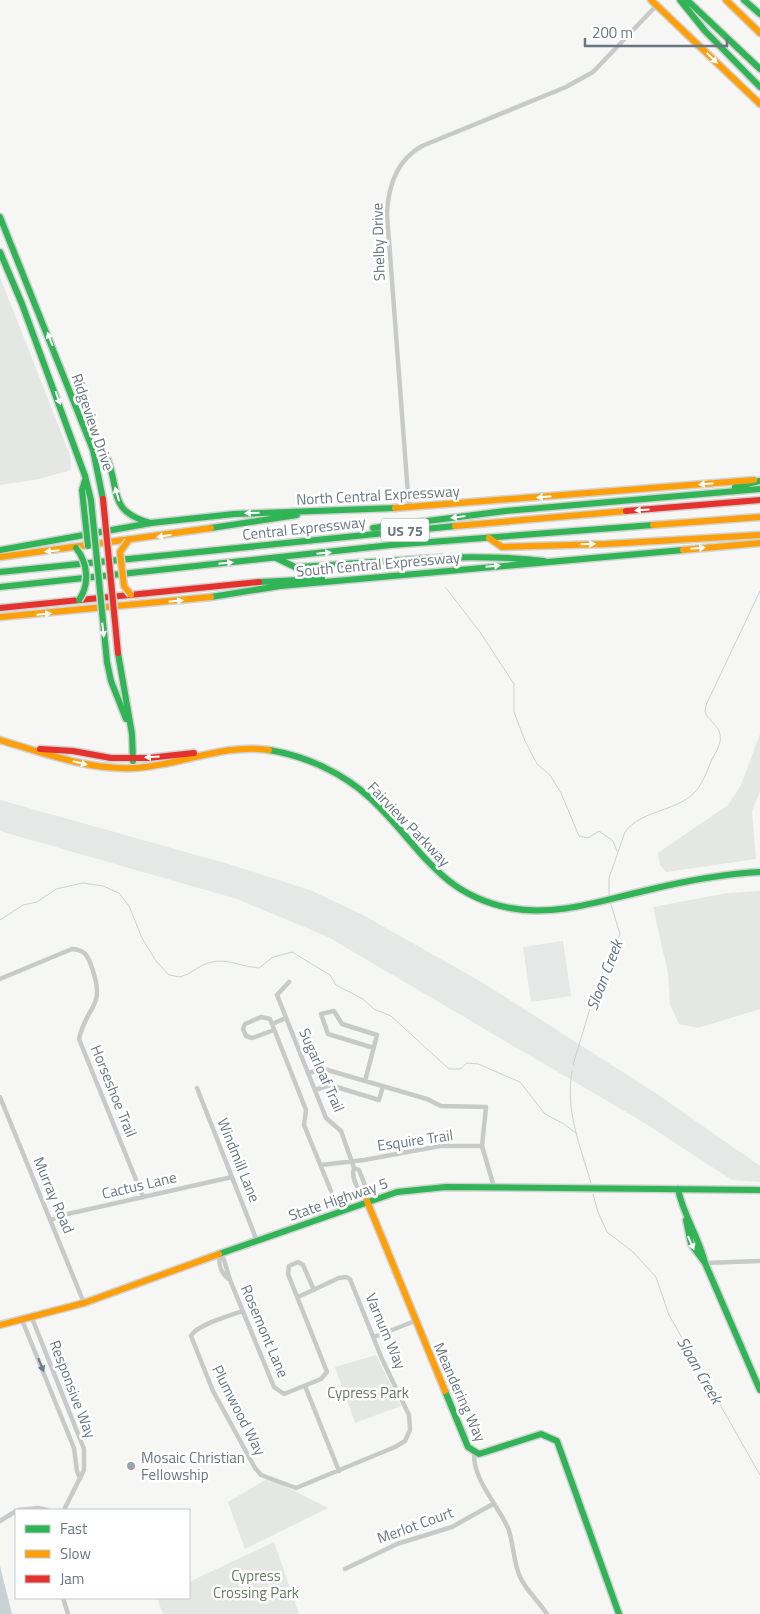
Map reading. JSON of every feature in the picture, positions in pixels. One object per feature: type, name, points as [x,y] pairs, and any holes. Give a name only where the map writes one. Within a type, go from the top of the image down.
[{"type":"main road","points":[[651,0],[760,104]]},
{"type":"main road","points":[[680,0],[705,31],[760,87]]},
{"type":"main road","points":[[687,0],[760,69]]},
{"type":"main road","points":[[726,0],[760,33]]},
{"type":"main road","points":[[744,0],[760,14]]},
{"type":"main road","name":"Ridgeview Drive","points":[[0,217],[61,367],[98,467],[120,673],[132,734],[133,768]]},
{"type":"main road","name":"Ridgeview Drive","points":[[0,252],[48,372],[85,476],[91,500],[92,546],[110,681],[132,734]]},
{"type":"main road","points":[[48,372],[61,367]]},
{"type":"main road","points":[[93,450],[108,460],[118,499],[125,511],[131,516],[151,523]]},
{"type":"main road","points":[[704,493],[759,480]]},
{"type":"main road","name":"North Central Expressway","points":[[0,550],[151,523],[234,514],[409,508],[759,480]]},
{"type":"main road","points":[[282,542],[505,511],[760,489]]},
{"type":"main road","name":"Central Expressway","points":[[0,572],[528,518],[760,500]]},
{"type":"main road","points":[[0,557],[107,544],[318,512]]},
{"type":"main road","name":"Central Expressway","points":[[0,587],[489,538],[760,517]]},
{"type":"main road","points":[[489,538],[502,546],[760,535]]},
{"type":"main road","points":[[128,541],[120,552],[124,586],[131,595]]},
{"type":"main road","name":"South Central Expressway","points":[[0,617],[197,599],[252,589],[338,580],[760,543]]},
{"type":"main road","points":[[76,548],[82,555],[86,588],[79,600]]},
{"type":"main road","points":[[276,558],[295,566],[465,557],[544,561]]},
{"type":"main road","points":[[0,608],[234,584],[308,578],[338,580]]},
{"type":"main road","name":"Fairview Parkway","points":[[0,740],[95,766],[133,768],[164,764],[218,751]]},
{"type":"main road","name":"Fairview Parkway","points":[[27,748],[133,758],[246,749],[277,751],[311,761],[332,771],[360,790],[380,807],[436,871],[479,899],[523,910],[576,906],[726,874],[760,872]]},
{"type":"main road","name":"State Highway 5","points":[[0,1325],[84,1304],[257,1240],[397,1192],[421,1189],[494,1187],[760,1190]]},
{"type":"main road","points":[[678,1189],[680,1204],[686,1220],[691,1223],[703,1252],[705,1263],[760,1390]]},
{"type":"main road","name":"Meandering Way","points":[[367,1201],[468,1447],[474,1452],[482,1453],[534,1435],[547,1435],[557,1441],[619,1614]]},
{"type":"street","name":"Shelby Drive","points":[[409,508],[386,214],[392,181],[406,160],[422,146],[566,88],[587,76],[657,5]]},
{"type":"street","name":"Horseshoe Trail","points":[[0,979],[72,949],[80,950],[88,957],[99,989],[97,1000],[83,1025],[79,1039],[143,1197]]},
{"type":"street","name":"Sugarloaf Trail","points":[[289,982],[277,995],[326,1118],[341,1131],[354,1168],[359,1170],[366,1188],[367,1201]]},
{"type":"street","points":[[365,1081],[374,1048],[377,1035],[342,1024],[334,1011],[321,1014],[328,1034],[374,1048]]},
{"type":"street","points":[[274,1030],[252,1038],[246,1036],[244,1029],[245,1024],[261,1017],[270,1019],[306,1110],[304,1125],[331,1191]]},
{"type":"street","points":[[272,1024],[286,1018]]},
{"type":"street","points":[[308,1073],[324,1069],[427,1099],[441,1106],[486,1107],[482,1146],[494,1187]]},
{"type":"street","points":[[315,1090],[330,1085],[379,1100],[383,1086]]},
{"type":"street","name":"Windmill Lane","points":[[196,1088],[257,1240]]},
{"type":"street","name":"Murray Road","points":[[0,1097],[52,1220],[84,1304]]},
{"type":"street","name":"Esquire Trail","points":[[321,1165],[364,1160],[440,1146],[482,1146]]},
{"type":"street","name":"Cactus Lane","points":[[52,1220],[63,1215],[232,1177]]},
{"type":"street","name":"Rosemont Lane","points":[[220,1254],[274,1387],[284,1394],[305,1386]]},
{"type":"street","points":[[705,1263],[760,1261]]},
{"type":"street","points":[[298,1297],[314,1290],[303,1265],[298,1262],[289,1266],[288,1274],[327,1372],[321,1379],[305,1386],[339,1471]]},
{"type":"street","name":"Varnum Way","points":[[314,1290],[346,1277],[350,1279],[409,1415],[410,1430],[405,1441],[339,1471]]},
{"type":"street","name":"Plumwood Way","points":[[243,1311],[193,1332],[191,1336],[213,1390],[255,1468],[262,1476],[296,1488],[339,1471]]},
{"type":"street","name":"Responsive Way","points":[[32,1318],[84,1449],[84,1470],[80,1479]]},
{"type":"street","name":"Responsive Way","points":[[22,1320],[74,1448],[80,1479]]},
{"type":"street","points":[[374,1337],[415,1321]]},
{"type":"street","points":[[474,1452],[474,1462],[493,1504],[508,1529],[515,1563],[521,1579],[547,1614]]},
{"type":"street","points":[[65,1509],[80,1479]]},
{"type":"street","name":"Merlot Court","points":[[345,1569],[397,1544],[436,1534],[452,1527],[493,1504]]},
{"type":"street","points":[[0,1521],[15,1513]]},
{"type":"street","points":[[63,1599],[68,1614]]},
{"type":"shaded area","points":[[0,800],[232,865],[310,890],[363,915],[485,984],[657,1094],[760,1166],[760,1182],[732,1180],[643,1122],[328,937],[237,899],[0,831]]},
{"type":"shaded area","points":[[563,941],[571,996],[531,1002],[523,947]]},
{"type":"shaded area","points":[[0,1566],[12,1614],[0,1614]]},
{"type":"green space","points":[[0,277],[70,455],[71,470],[39,479],[0,485]]},
{"type":"green space","points":[[760,734],[760,791],[752,811],[756,859],[666,872],[660,865],[658,853],[728,805],[741,785]]},
{"type":"green space","points":[[760,891],[760,1009],[698,1028],[679,1024],[670,1005],[668,973],[653,907],[728,893]]},
{"type":"green space","name":"Cypress Park","points":[[376,1355],[401,1406],[355,1423],[335,1367]]},
{"type":"green space","name":"Cypress Crossing Park","points":[[269,1478],[328,1508],[245,1549],[228,1502]]},
{"type":"green space","name":"Cypress Crossing Park","points":[[274,1542],[299,1614],[163,1614],[157,1599],[190,1599],[190,1582]]},
{"type":"waterway","points":[[446,588],[480,632],[514,684],[514,712],[525,741],[537,764],[550,775],[561,793],[579,836],[588,838],[599,831],[613,841],[617,851]]},
{"type":"waterway","name":"Sloan Creek","points":[[609,897],[609,878],[625,832],[640,819],[686,799],[700,786],[720,741],[720,734],[717,728],[705,712],[706,705],[760,591]]},
{"type":"waterway","points":[[0,920],[23,905],[37,902],[56,889],[83,883],[103,886],[119,893],[129,906],[142,938],[156,961],[169,975],[180,977],[204,964],[215,961],[259,968],[273,957],[292,952],[330,975],[336,985],[363,999],[374,1009],[391,1016],[449,1069],[460,1069],[467,1063],[478,1064],[520,1082],[545,1114],[564,1124],[577,1134]]},
{"type":"waterway","name":"Sloan Creek","points":[[573,1065],[598,982],[620,934],[610,901]]},
{"type":"waterway","name":"Sloan Creek","points":[[572,1071],[570,1086],[572,1114],[591,1183]]},
{"type":"waterway","name":"Sloan Creek","points":[[593,1194],[598,1212],[607,1232],[633,1252],[656,1277],[669,1315],[760,1475]]},
{"type":"traffic: fast","points":[[680,0],[705,31],[760,87]]},
{"type":"traffic: fast","points":[[687,0],[760,69]]},
{"type":"traffic: fast","points":[[744,0],[760,14]]},
{"type":"traffic: fast","points":[[0,217],[93,450],[103,499]]},
{"type":"traffic: fast","points":[[0,252],[22,304],[85,476]]},
{"type":"traffic: fast","points":[[93,450],[108,460],[118,500],[122,507],[128,513],[150,523]]},
{"type":"traffic: fast","points":[[85,476],[91,500],[107,662]]},
{"type":"traffic: fast","points":[[85,480],[82,490],[88,546]]},
{"type":"traffic: fast","points":[[735,487],[760,481]]},
{"type":"traffic: fast","points":[[373,528],[505,511],[760,489]]},
{"type":"traffic: fast","points":[[0,550],[151,523],[234,514],[395,508]]},
{"type":"traffic: fast","points":[[211,528],[297,515]]},
{"type":"traffic: fast","points":[[0,587],[391,545],[653,525]]},
{"type":"traffic: fast","points":[[0,572],[455,526]]},
{"type":"traffic: fast","points":[[76,548],[83,560],[86,574],[85,587],[79,600]]},
{"type":"traffic: fast","points":[[211,597],[280,586],[683,550]]},
{"type":"traffic: fast","points":[[276,558],[295,567],[451,557],[513,558],[544,561]]},
{"type":"traffic: fast","points":[[259,582],[322,579]]},
{"type":"traffic: fast","points":[[118,653],[132,734],[133,761]]},
{"type":"traffic: fast","points":[[107,662],[111,681],[126,719]]},
{"type":"traffic: fast","points":[[269,750],[310,761],[336,773],[370,798],[431,865],[447,879],[464,891],[485,901],[510,908],[527,910],[562,909],[690,881],[732,874],[760,872]]},
{"type":"traffic: fast","points":[[219,1254],[397,1192],[446,1187],[760,1190]]},
{"type":"traffic: fast","points":[[678,1189],[683,1208],[705,1263],[760,1390]]},
{"type":"traffic: fast","points":[[686,1220],[691,1244],[705,1263]]},
{"type":"traffic: fast","points":[[445,1391],[468,1447],[479,1454],[541,1434],[557,1441],[619,1614]]},
{"type":"traffic: slow","points":[[651,0],[760,104]]},
{"type":"traffic: slow","points":[[726,0],[760,33]]},
{"type":"traffic: slow","points":[[395,508],[754,480]]},
{"type":"traffic: slow","points":[[455,526],[626,511]]},
{"type":"traffic: slow","points":[[653,525],[760,517]]},
{"type":"traffic: slow","points":[[0,557],[211,528]]},
{"type":"traffic: slow","points":[[489,538],[502,547],[606,544],[760,535]]},
{"type":"traffic: slow","points":[[128,541],[120,552],[124,586],[131,595]]},
{"type":"traffic: slow","points":[[683,550],[760,543]]},
{"type":"traffic: slow","points":[[0,617],[211,597]]},
{"type":"traffic: slow","points":[[0,740],[66,760],[117,768],[151,766],[218,752],[252,749],[269,750]]},
{"type":"traffic: slow","points":[[367,1201],[445,1391]]},
{"type":"traffic: slow","points":[[0,1325],[84,1303],[219,1254]]},
{"type":"traffic: jam","points":[[103,499],[118,653]]},
{"type":"traffic: jam","points":[[626,511],[760,500]]},
{"type":"traffic: jam","points":[[0,608],[259,582]]},
{"type":"traffic: jam","points":[[40,749],[73,751],[111,758],[148,758],[194,753]]},
{"type":"place","name":"Mosaic Christian Fellowship","points":[[131,1466]]}]
